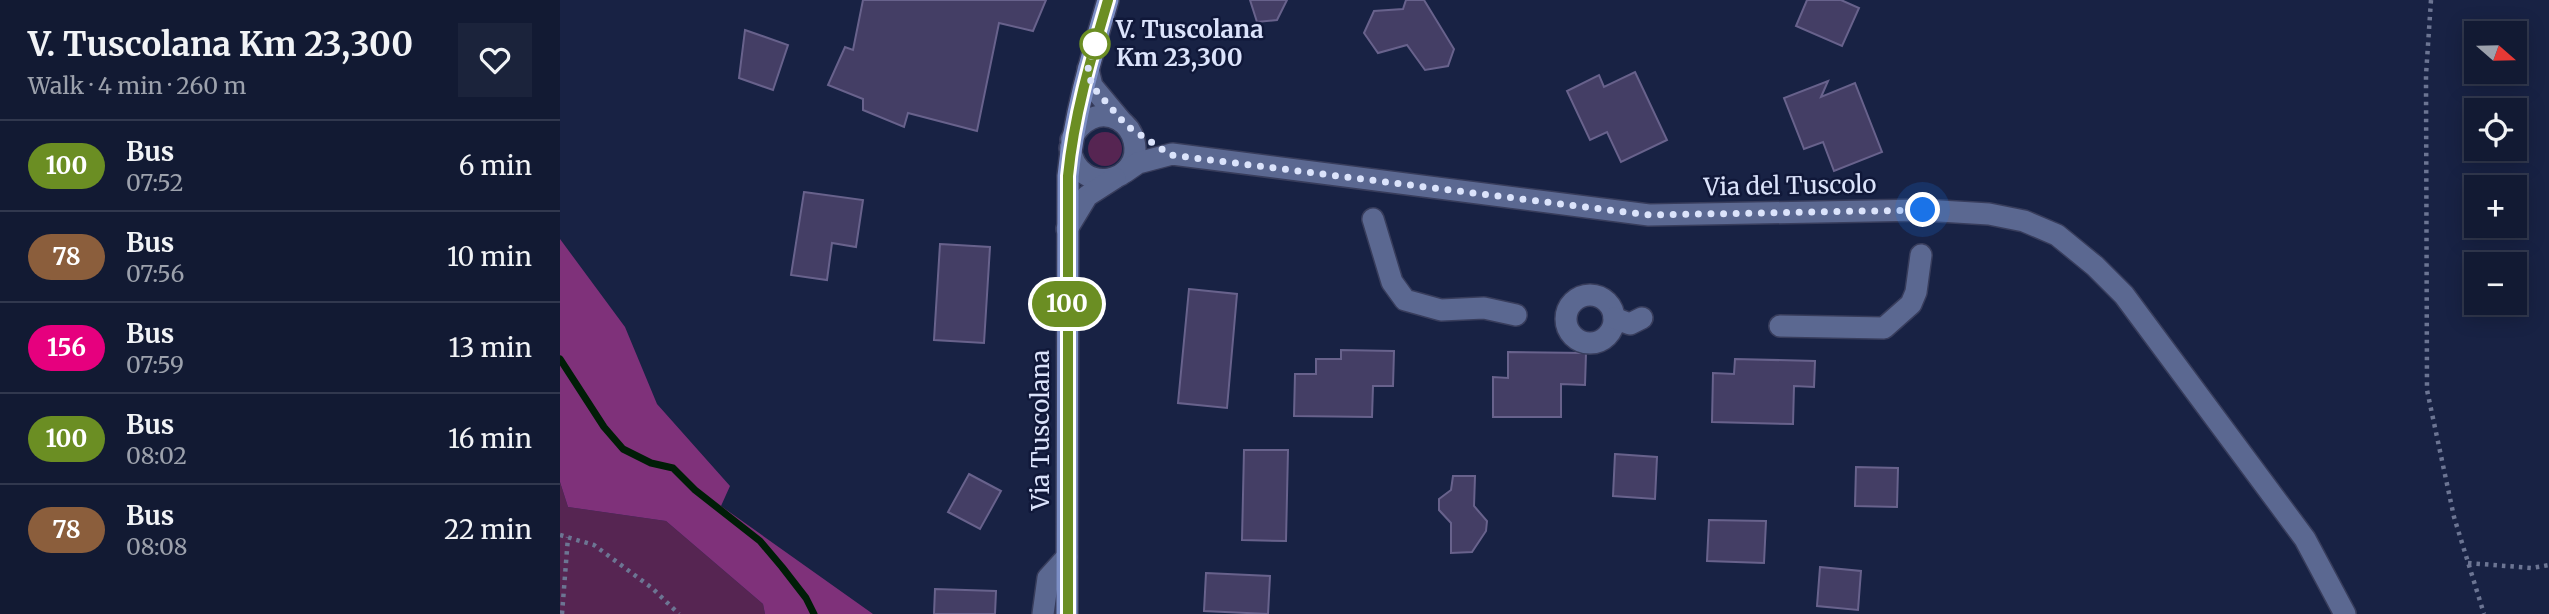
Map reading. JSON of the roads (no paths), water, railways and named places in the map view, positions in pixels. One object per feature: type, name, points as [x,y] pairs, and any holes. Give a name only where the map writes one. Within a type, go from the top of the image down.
[{"type":"main road","name":"Via Tuscolana","points":[[1068,614],[1067,229],[1071,144],[1088,69],[1108,0]]},
{"type":"street","points":[[1088,69],[1092,86],[1124,124],[1131,132],[1135,146],[1130,165],[1120,175],[1097,180],[1089,177],[1074,163],[1071,144],[1083,123],[1092,117],[1112,117],[1124,124],[1171,155]]},
{"type":"street","points":[[1067,229],[1087,196],[1138,163],[1171,155]]},
{"type":"street","name":"Via del Tuscolo","points":[[1171,155],[1649,215],[1923,210],[1989,214],[2024,221],[2057,235],[2095,266],[2124,295],[2305,538],[2345,614]]},
{"type":"street","points":[[1373,219],[1392,282],[1405,300],[1441,310],[1484,308],[1516,315]]},
{"type":"street","points":[[1780,327],[1884,328],[1911,304],[1916,292],[1921,255]]},
{"type":"street","points":[[1614,318],[1630,324],[1642,318]]},
{"type":"street","points":[[1043,614],[1048,578],[1068,558]]},
{"type":"waterway","points":[[560,359],[604,427],[623,449],[651,463],[673,468],[695,490],[760,541],[806,598],[814,614]]},
{"type":"place","name":"V. Tuscolana Km 23,300","points":[[1095,44]]}]
